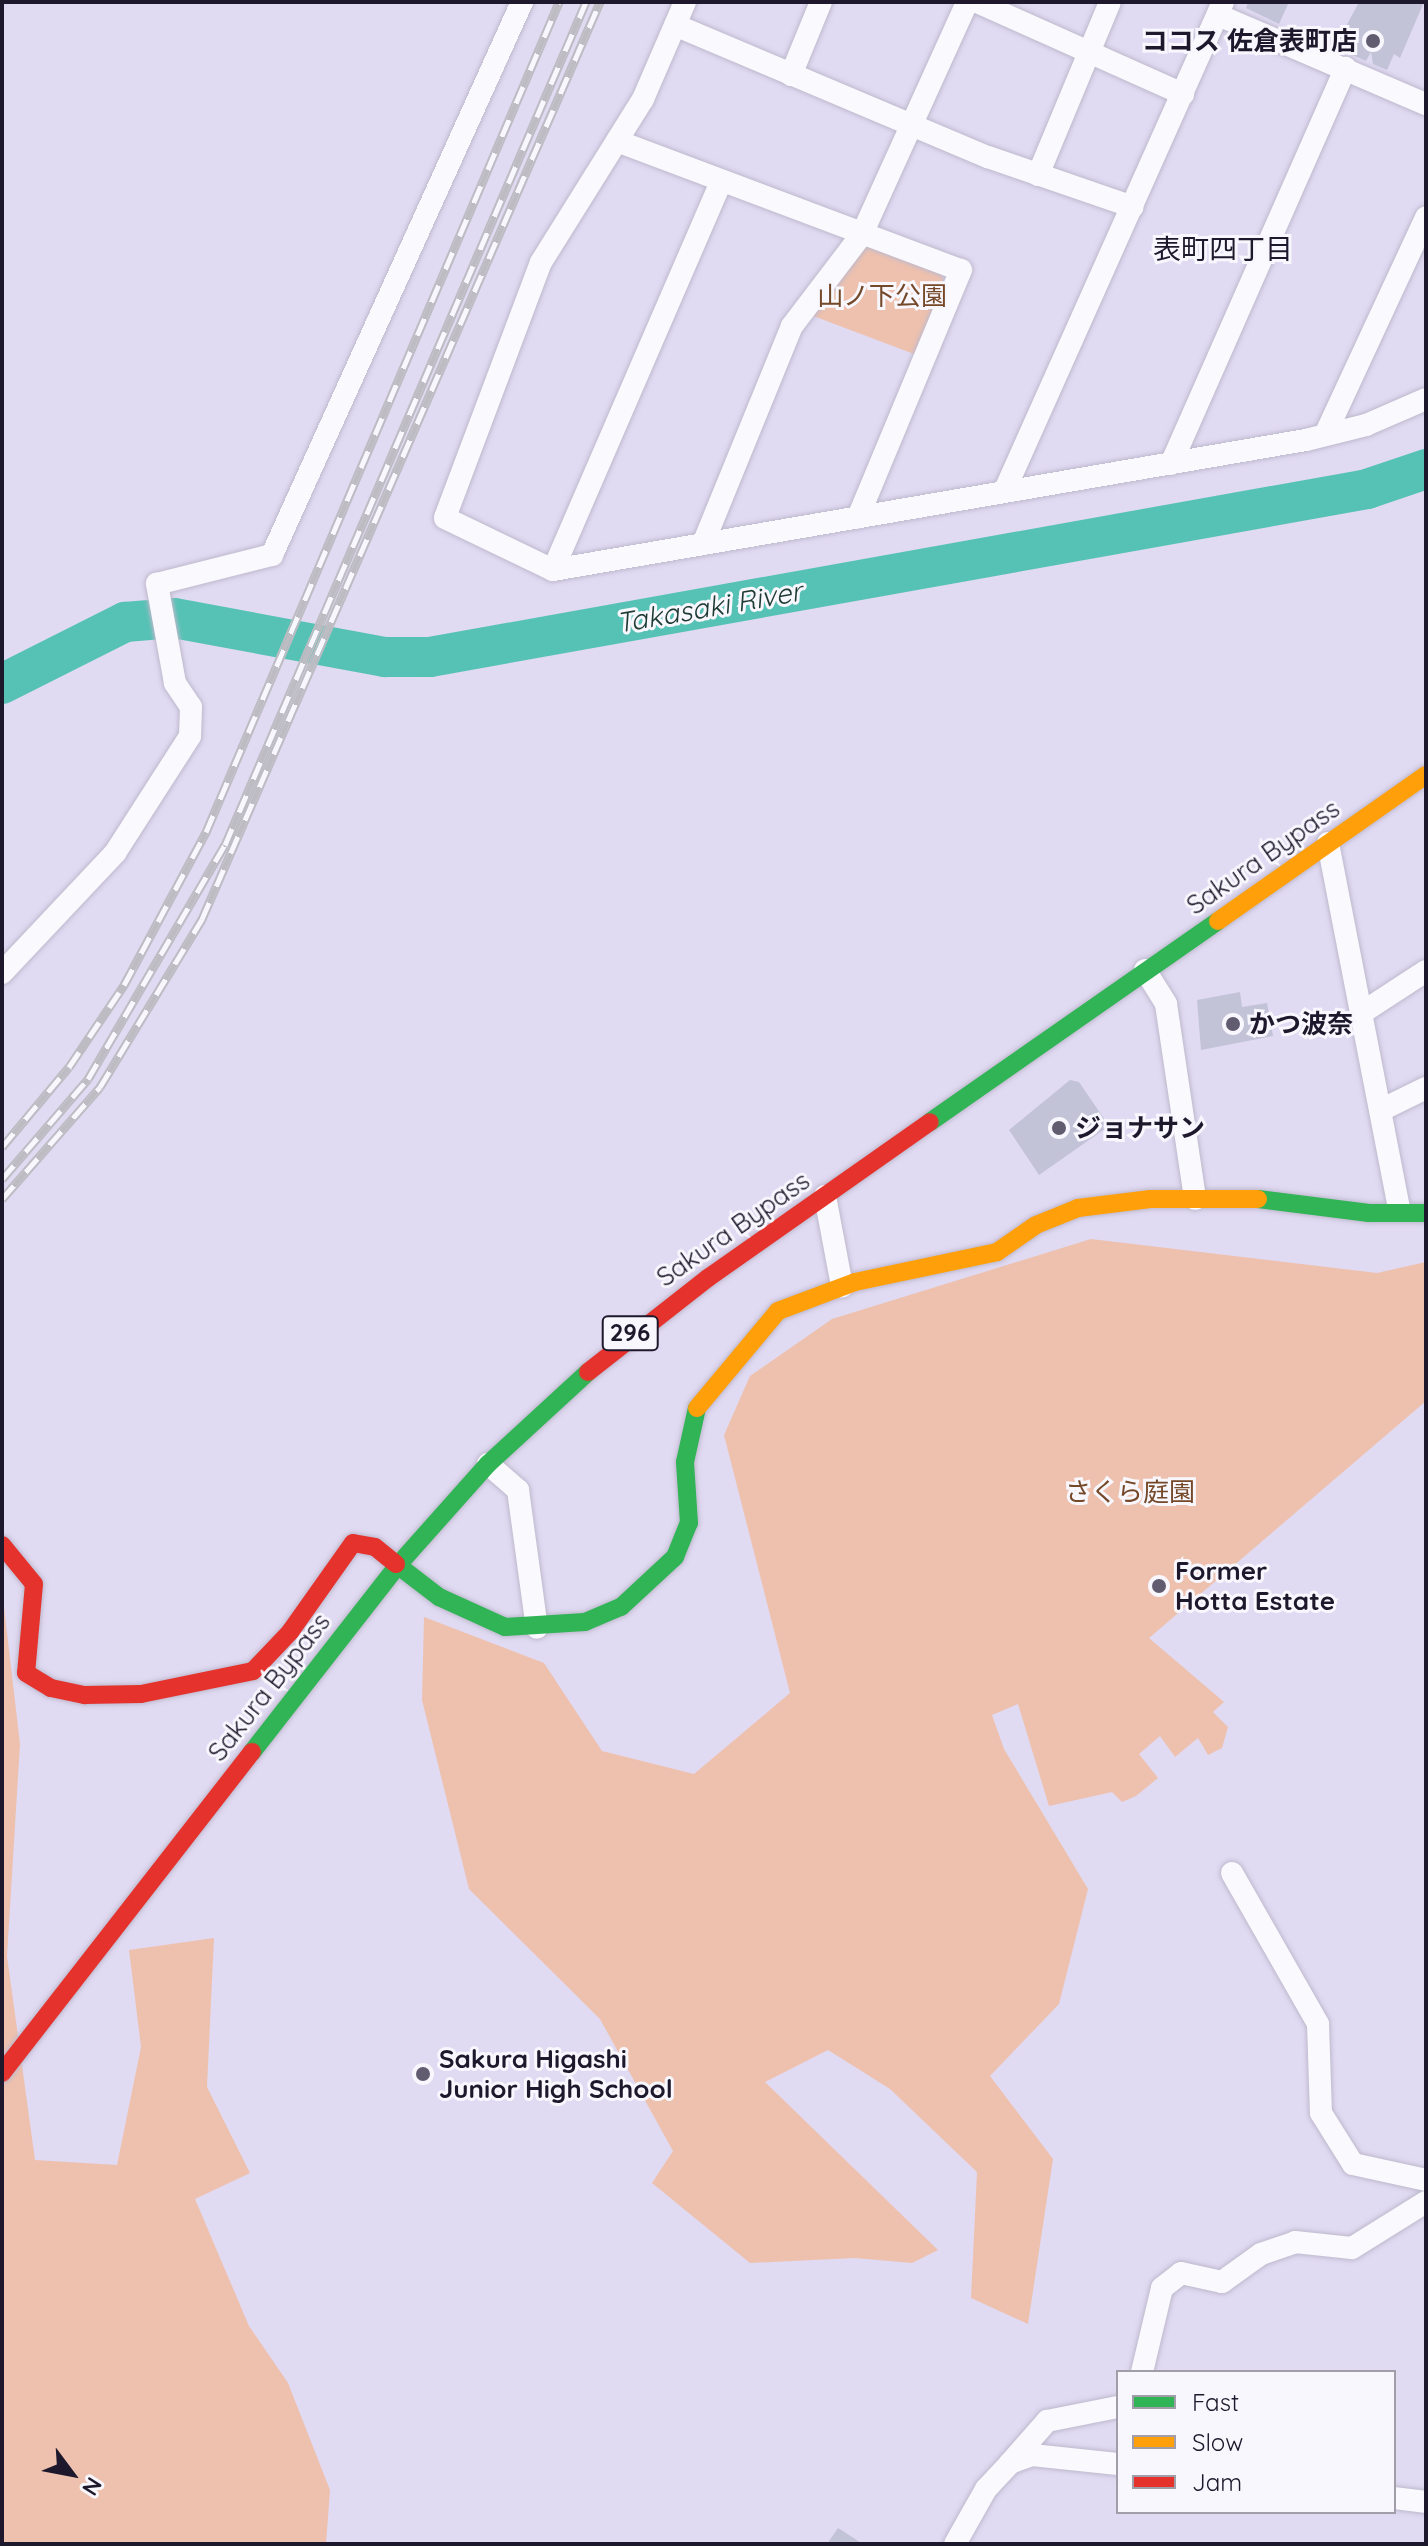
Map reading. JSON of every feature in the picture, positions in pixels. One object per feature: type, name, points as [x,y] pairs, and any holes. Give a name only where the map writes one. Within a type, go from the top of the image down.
[{"type":"main road","name":"Sakura Bypass","points":[[2,2073],[398,1565],[488,1464],[630,1333],[1426,775]]},
{"type":"main road","points":[[2,1545],[34,1584],[26,1673],[51,1688],[85,1695],[141,1694],[253,1671],[290,1632],[353,1543],[375,1547],[470,1614],[505,1627],[537,1628],[585,1622],[653,1583],[675,1557],[689,1523],[691,1415],[778,1311],[842,1286],[997,1252],[1036,1225],[1078,1208],[1252,1198],[1369,1213],[1399,1209],[1426,1213]]},
{"type":"street","points":[[2,973],[115,853],[190,736],[191,707],[175,683],[157,584],[272,555],[522,2]]},
{"type":"street","points":[[685,2],[617,141],[541,262],[445,518],[553,570],[1325,435],[1426,399]]},
{"type":"street","points":[[791,75],[821,2]]},
{"type":"street","points":[[703,544],[792,326],[862,234],[914,126],[967,2]]},
{"type":"street","points":[[977,2],[1183,94]]},
{"type":"street","points":[[1038,175],[1110,2]]},
{"type":"street","points":[[1004,492],[1220,8],[1426,104]]},
{"type":"street","points":[[675,25],[914,126],[1038,175],[1133,207]]},
{"type":"street","points":[[1171,464],[1346,68]]},
{"type":"street","points":[[617,141],[961,270],[858,517]]},
{"type":"street","points":[[553,570],[721,182]]},
{"type":"street","points":[[1325,435],[1425,224]]},
{"type":"street","points":[[1328,843],[1399,1209]]},
{"type":"street","points":[[1145,970],[1166,1004],[1195,1199]]},
{"type":"street","points":[[1363,1012],[1426,971]]},
{"type":"street","points":[[1381,1110],[1426,1088]]},
{"type":"street","points":[[825,1196],[842,1286]]},
{"type":"street","points":[[488,1464],[518,1490],[537,1628]]},
{"type":"street","points":[[1232,1873],[1318,2024],[1321,2113],[1353,2164],[1426,2180]]},
{"type":"street","points":[[1142,2370],[1162,2288],[1181,2273],[1222,2282],[1261,2254],[1295,2242],[1352,2248],[1426,2202]]},
{"type":"street","points":[[955,2544],[986,2489],[1047,2421],[1116,2407]]},
{"type":"street","points":[[1010,2463],[1032,2455],[1116,2464]]},
{"type":"street","points":[[1396,2498],[1426,2502]]},
{"type":"green space","name":"山ノ下公園","points":[[867,244],[941,272],[945,285],[914,354],[808,314]]},
{"type":"green space","name":"さくら庭園","points":[[1091,1239],[1377,1273],[1426,1262],[1426,1401],[1149,1638],[1224,1702],[1213,1712],[1228,1727],[1222,1748],[1208,1755],[1198,1738],[1175,1757],[1160,1736],[1139,1754],[1158,1778],[1136,1796],[1122,1802],[1112,1792],[1049,1806],[1018,1704],[992,1715],[1004,1749],[1088,1889],[1059,2004],[990,2076],[1053,2159],[1028,2324],[971,2298],[977,2172],[890,2089],[828,2050],[765,2082],[938,2250],[912,2263],[855,2258],[750,2263],[652,2183],[673,2151],[600,2019],[469,1889],[422,1700],[424,1617],[544,1663],[602,1751],[694,1774],[790,1693],[724,1435],[750,1376],[832,1319]]},
{"type":"green space","points":[[2,1590],[20,1744],[7,1956],[35,2160],[117,2165],[141,2047],[129,1950],[214,1938],[207,2087],[250,2173],[195,2199],[249,2326],[288,2383],[330,2490],[326,2544],[2,2544]]},
{"type":"building","points":[[1248,2],[1289,2],[1279,24],[1246,8]]},
{"type":"building","name":"ココス 佐倉表町店","points":[[1359,2],[1424,2],[1400,58],[1394,54],[1387,70],[1373,64],[1371,52],[1366,61],[1335,47]]},
{"type":"building","name":"かつ波奈","points":[[1240,992],[1242,1007],[1267,1003],[1273,1036],[1201,1050],[1197,1000]]},
{"type":"building","name":"ジョナサン","points":[[1070,1080],[1079,1082],[1109,1126],[1039,1175],[1009,1130]]},
{"type":"building","points":[[838,2528],[863,2544],[827,2544]]},
{"type":"waterway","name":"Takasaki River","points":[[2,684],[125,622],[174,618],[385,657],[430,657],[1367,489],[1426,469]]},
{"type":"railway","points":[[2,1147],[69,1067],[124,985],[206,832],[559,2]]},
{"type":"railway","points":[[2,1179],[88,1079],[225,845],[586,2]]},
{"type":"railway","points":[[2,1199],[100,1087],[202,919],[600,2]]},
{"type":"traffic: fast","points":[[930,1122],[1218,921]]},
{"type":"traffic: fast","points":[[1258,1199],[1369,1213],[1426,1213]]},
{"type":"traffic: fast","points":[[252,1752],[398,1565],[488,1464],[588,1372]]},
{"type":"traffic: fast","points":[[396,1564],[439,1597],[505,1627],[585,1622],[621,1607],[675,1557],[689,1523],[685,1462],[697,1408]]},
{"type":"traffic: slow","points":[[1218,921],[1426,775]]},
{"type":"traffic: slow","points":[[697,1408],[778,1311],[855,1282],[997,1252],[1036,1225],[1078,1208],[1150,1199],[1258,1199]]},
{"type":"traffic: jam","points":[[588,1372],[708,1278],[930,1122]]},
{"type":"traffic: jam","points":[[2,1545],[34,1584],[26,1673],[51,1688],[85,1695],[141,1694],[253,1671],[290,1632],[353,1543],[375,1547],[396,1564]]},
{"type":"traffic: jam","points":[[2,2073],[252,1752]]},
{"type":"place","name":"ココス 佐倉表町店","points":[[1373,41]]},
{"type":"place","name":"かつ波奈","points":[[1233,1024]]},
{"type":"place","name":"ジョナサン","points":[[1059,1128]]},
{"type":"place","name":"Former Hotta Estate","points":[[1159,1586]]},
{"type":"place","name":"Sakura Higashi Junior High School","points":[[423,2074]]},
{"type":"district","name":"表町四丁目","points":[[1223,249]]}]
